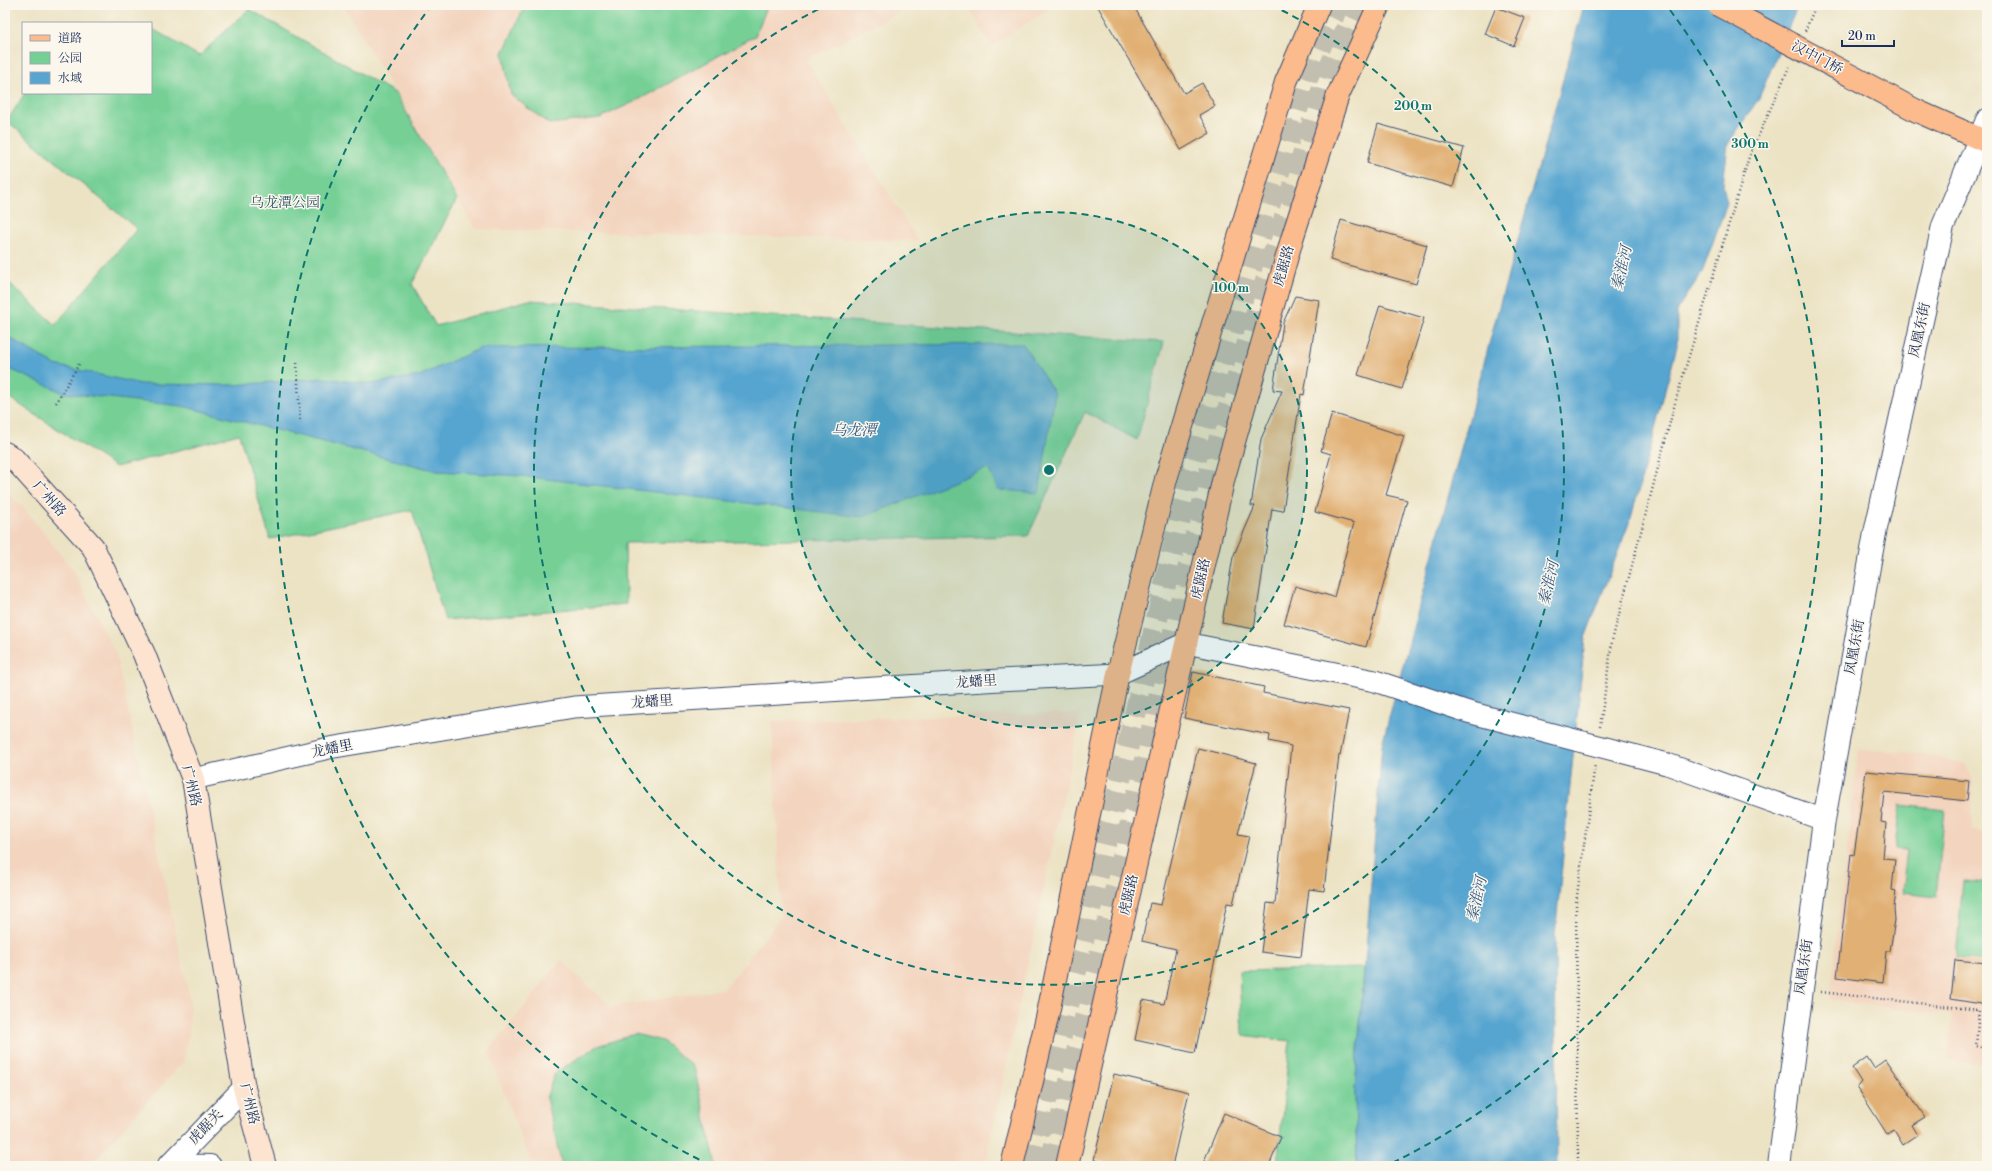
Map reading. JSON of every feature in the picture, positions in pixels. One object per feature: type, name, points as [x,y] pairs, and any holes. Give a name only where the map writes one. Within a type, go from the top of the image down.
[{"type":"main road","points":[[1012,1166],[1047,1018],[1118,674],[1166,479],[1286,82],[1319,5]]},
{"type":"main road","name":"虎踞路","points":[[1067,1166],[1224,477],[1292,239],[1338,95],[1379,5]]},
{"type":"main road","name":"汉中门桥","points":[[1718,5],[1917,111],[1985,134]]},
{"type":"main road","name":"广州路","points":[[5,453],[14,459],[93,547],[144,654],[193,779],[244,1088],[265,1166]]},
{"type":"street","name":"凤凰东街","points":[[1779,1166],[1824,820],[1875,533],[1942,226],[1985,134]]},
{"type":"street","points":[[1118,674],[1186,643],[1375,681],[1468,712],[1667,764],[1824,820]]},
{"type":"street","name":"龙蟠里","points":[[193,779],[329,748],[574,707],[1118,674]]},
{"type":"street","name":"虎踞关","points":[[169,1166],[244,1088]]},
{"type":"street","points":[[169,1166],[210,1166]]},
{"type":"path","points":[[1804,34],[1816,5]]},
{"type":"path","points":[[1600,728],[1612,641],[1677,396],[1749,157],[1791,63]]},
{"type":"path","points":[[297,363],[300,423]]},
{"type":"path","points":[[56,403],[79,364]]},
{"type":"path","points":[[1578,1166],[1576,902],[1596,760]]},
{"type":"path","points":[[1801,990],[1980,1010],[1976,1046],[1987,1048]]},
{"type":"shaded area","points":[[343,5],[913,5],[806,60],[918,241],[475,229]]},
{"type":"shaded area","points":[[966,5],[1054,5],[992,46]]},
{"type":"shaded area","points":[[5,491],[24,508],[73,570],[116,654],[190,999],[189,1032],[183,1062],[89,1166],[5,1166]]},
{"type":"shaded area","points":[[1081,713],[985,1166],[532,1166],[488,1052],[561,960],[611,1007],[724,989],[781,917],[772,721]]},
{"type":"shaded area","points":[[1858,749],[1918,753],[1966,764],[1973,780],[1972,830],[1987,834],[1987,1065],[1947,1060],[1952,1015],[1830,1000]]},
{"type":"green space","points":[[525,5],[768,5],[755,36],[638,100],[600,118],[549,124],[511,95],[503,53]]},
{"type":"green space","name":"乌龙潭公园","points":[[249,9],[395,93],[457,199],[412,284],[436,326],[529,300],[1164,342],[1137,440],[1085,412],[1028,536],[625,543],[626,604],[445,620],[412,510],[270,539],[239,434],[116,467],[5,395],[5,279],[55,325],[137,229],[7,121],[24,94],[152,94],[152,29],[199,56]]},
{"type":"green space","points":[[1900,805],[1945,810],[1936,897],[1902,893],[1907,850],[1895,849]]},
{"type":"green space","points":[[1963,880],[1987,882],[1987,961],[1956,958]]},
{"type":"green space","points":[[1364,968],[1355,1091],[1357,1166],[1277,1166],[1290,1041],[1242,1035],[1239,971]]},
{"type":"green space","points":[[635,1034],[662,1041],[694,1067],[716,1166],[562,1166],[546,1098],[555,1073],[597,1046]]},
{"type":"water","name":"秦淮河","points":[[1584,5],[1798,5],[1759,98],[1728,144],[1723,185],[1727,203],[1702,273],[1677,309],[1677,346],[1631,518],[1585,638],[1555,935],[1557,1166],[1357,1166],[1355,1091],[1382,744],[1499,307]]},
{"type":"water","name":"乌龙潭","points":[[5,335],[55,365],[141,384],[234,385],[324,378],[371,384],[419,376],[481,348],[1023,344],[1055,394],[1039,493],[998,490],[988,468],[863,517],[521,476],[437,471],[182,406],[64,393],[5,367]]},
{"type":"building","points":[[1097,5],[1133,5],[1184,93],[1202,83],[1215,106],[1199,115],[1210,133],[1181,150]]},
{"type":"building","points":[[1496,7],[1525,18],[1514,46],[1485,34]]},
{"type":"building","points":[[1378,124],[1464,148],[1453,187],[1367,163]]},
{"type":"building","points":[[1341,220],[1427,245],[1416,284],[1330,260]]},
{"type":"building","points":[[1295,296],[1319,300],[1304,395],[1301,394],[1283,511],[1272,509],[1254,629],[1222,623],[1233,557],[1255,506],[1251,506],[1261,439],[1282,391],[1273,390],[1283,323]]},
{"type":"building","points":[[1380,305],[1424,318],[1402,389],[1358,375]]},
{"type":"building","points":[[1332,413],[1404,436],[1386,495],[1407,500],[1366,647],[1284,624],[1295,586],[1334,597],[1354,523],[1315,512],[1331,454],[1321,451]]},
{"type":"building","points":[[1193,672],[1264,687],[1263,693],[1349,710],[1340,756],[1339,755],[1324,891],[1309,889],[1301,957],[1261,952],[1267,903],[1275,904],[1291,746],[1269,741],[1270,735],[1184,718]]},
{"type":"building","points":[[1198,748],[1256,763],[1238,834],[1249,836],[1233,904],[1227,903],[1195,1053],[1135,1040],[1143,1000],[1164,1004],[1176,949],[1142,941],[1150,903],[1161,905]]},
{"type":"building","points":[[1866,771],[1969,781],[1967,801],[1884,792],[1881,822],[1886,823],[1883,858],[1895,859],[1892,890],[1896,891],[1894,908],[1895,920],[1890,951],[1886,951],[1883,983],[1837,977],[1851,854],[1854,855]]},
{"type":"building","points":[[1955,960],[1987,963],[1985,982],[1987,982],[1987,1005],[1951,999]]},
{"type":"building","points":[[1867,1057],[1874,1068],[1886,1059],[1925,1117],[1912,1125],[1918,1135],[1903,1145],[1894,1130],[1887,1134],[1857,1087],[1861,1082],[1852,1068]]},
{"type":"building","points":[[1114,1074],[1189,1092],[1172,1166],[1117,1166],[1094,1160]]},
{"type":"building","points":[[1224,1113],[1281,1137],[1269,1166],[1202,1166]]},
{"type":"tunnel","points":[[1031,1166],[1187,489],[1304,86],[1338,5]]},
{"type":"tunnel","points":[[1050,1166],[1119,875],[1211,468],[1327,74],[1357,5]]}]
